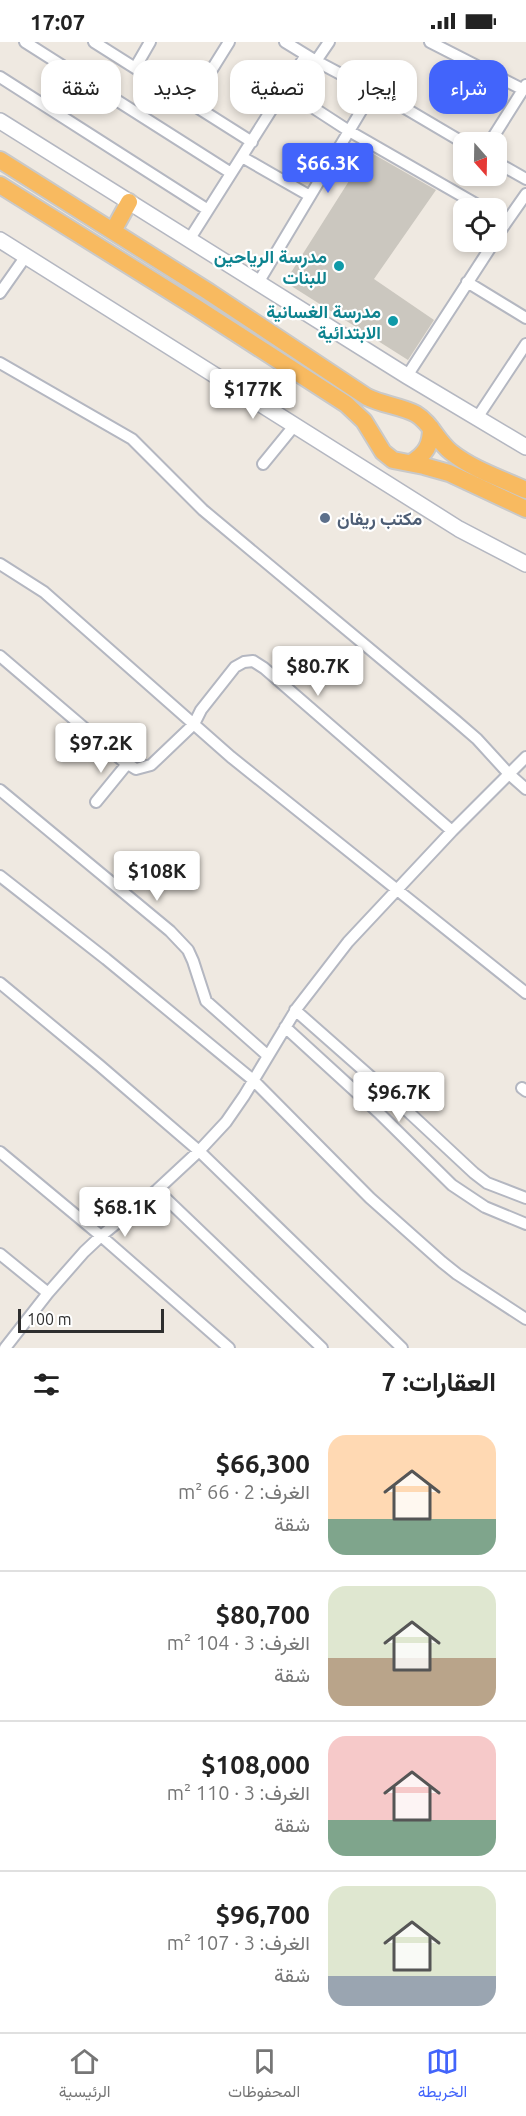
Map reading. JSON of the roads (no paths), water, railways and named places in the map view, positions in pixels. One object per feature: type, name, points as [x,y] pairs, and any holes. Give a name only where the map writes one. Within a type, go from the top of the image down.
[{"type":"highway","points":[[0,160],[113,231],[367,398],[421,418],[442,444],[457,457],[526,490]]},
{"type":"highway","points":[[0,185],[346,404],[364,421],[388,456],[399,462],[411,463],[455,476],[526,509]]},
{"type":"highway","points":[[113,231],[129,202]]},
{"type":"highway","points":[[377,442],[380,423],[386,416],[402,410]]},
{"type":"highway","points":[[411,463],[427,449],[431,439],[431,428]]},
{"type":"main road","points":[[0,121],[407,376],[526,447]]},
{"type":"main road","points":[[0,240],[459,529],[526,564]]},
{"type":"street","points":[[25,42],[231,173]]},
{"type":"street","points":[[94,42],[133,67]]},
{"type":"street","points":[[140,60],[150,42]]},
{"type":"street","points":[[218,60],[229,42]]},
{"type":"street","points":[[285,42],[337,72]]},
{"type":"street","points":[[311,58],[329,42]]},
{"type":"street","points":[[430,42],[524,87],[496,132]]},
{"type":"street","points":[[0,76],[208,210]]},
{"type":"street","points":[[208,114],[252,142]]},
{"type":"street","points":[[189,240],[270,114]]},
{"type":"street","points":[[323,114],[466,198]]},
{"type":"street","points":[[258,283],[359,114]]},
{"type":"street","points":[[414,114],[453,136]]},
{"type":"street","points":[[242,157],[310,196]]},
{"type":"street","points":[[507,168],[526,179]]},
{"type":"street","points":[[507,214],[526,194]]},
{"type":"street","points":[[407,376],[487,252]]},
{"type":"street","points":[[0,292],[26,256]]},
{"type":"street","points":[[467,282],[526,318]]},
{"type":"street","points":[[477,418],[526,344]]},
{"type":"street","points":[[0,363],[132,439],[203,510],[470,733],[526,789]]},
{"type":"street","points":[[263,464],[294,426]]},
{"type":"street","points":[[0,564],[44,592],[231,756],[526,993]]},
{"type":"street","points":[[0,656],[127,764],[136,769],[151,765],[194,724],[201,710],[238,664],[253,661],[264,668],[452,831]]},
{"type":"street","points":[[4,1348],[48,1293],[101,1236],[157,1190],[226,1122],[295,1010],[348,942],[397,888],[526,757]]},
{"type":"street","points":[[96,802],[127,764]]},
{"type":"street","points":[[0,790],[182,942],[194,961],[206,1001],[267,1055]]},
{"type":"street","points":[[0,876],[106,959],[253,1080],[370,1198],[442,1262],[526,1319]]},
{"type":"street","points":[[0,983],[199,1151],[402,1348]]},
{"type":"street","points":[[295,1010],[474,1173],[488,1183],[526,1198]]},
{"type":"street","points":[[285,1027],[378,1112],[452,1185],[485,1207],[526,1224]]},
{"type":"street","points":[[0,1152],[101,1236],[229,1348]]},
{"type":"street","points":[[157,1190],[322,1348]]},
{"type":"street","points":[[0,1254],[48,1293]]},
{"type":"place","name":"مدرسة الرياحين للبنات","points":[[339,266]]},
{"type":"place","name":"مدرسة الغسانية الابتدائية","points":[[393,321]]},
{"type":"place","name":"مكتب ريفان","points":[[325,518]]}]
